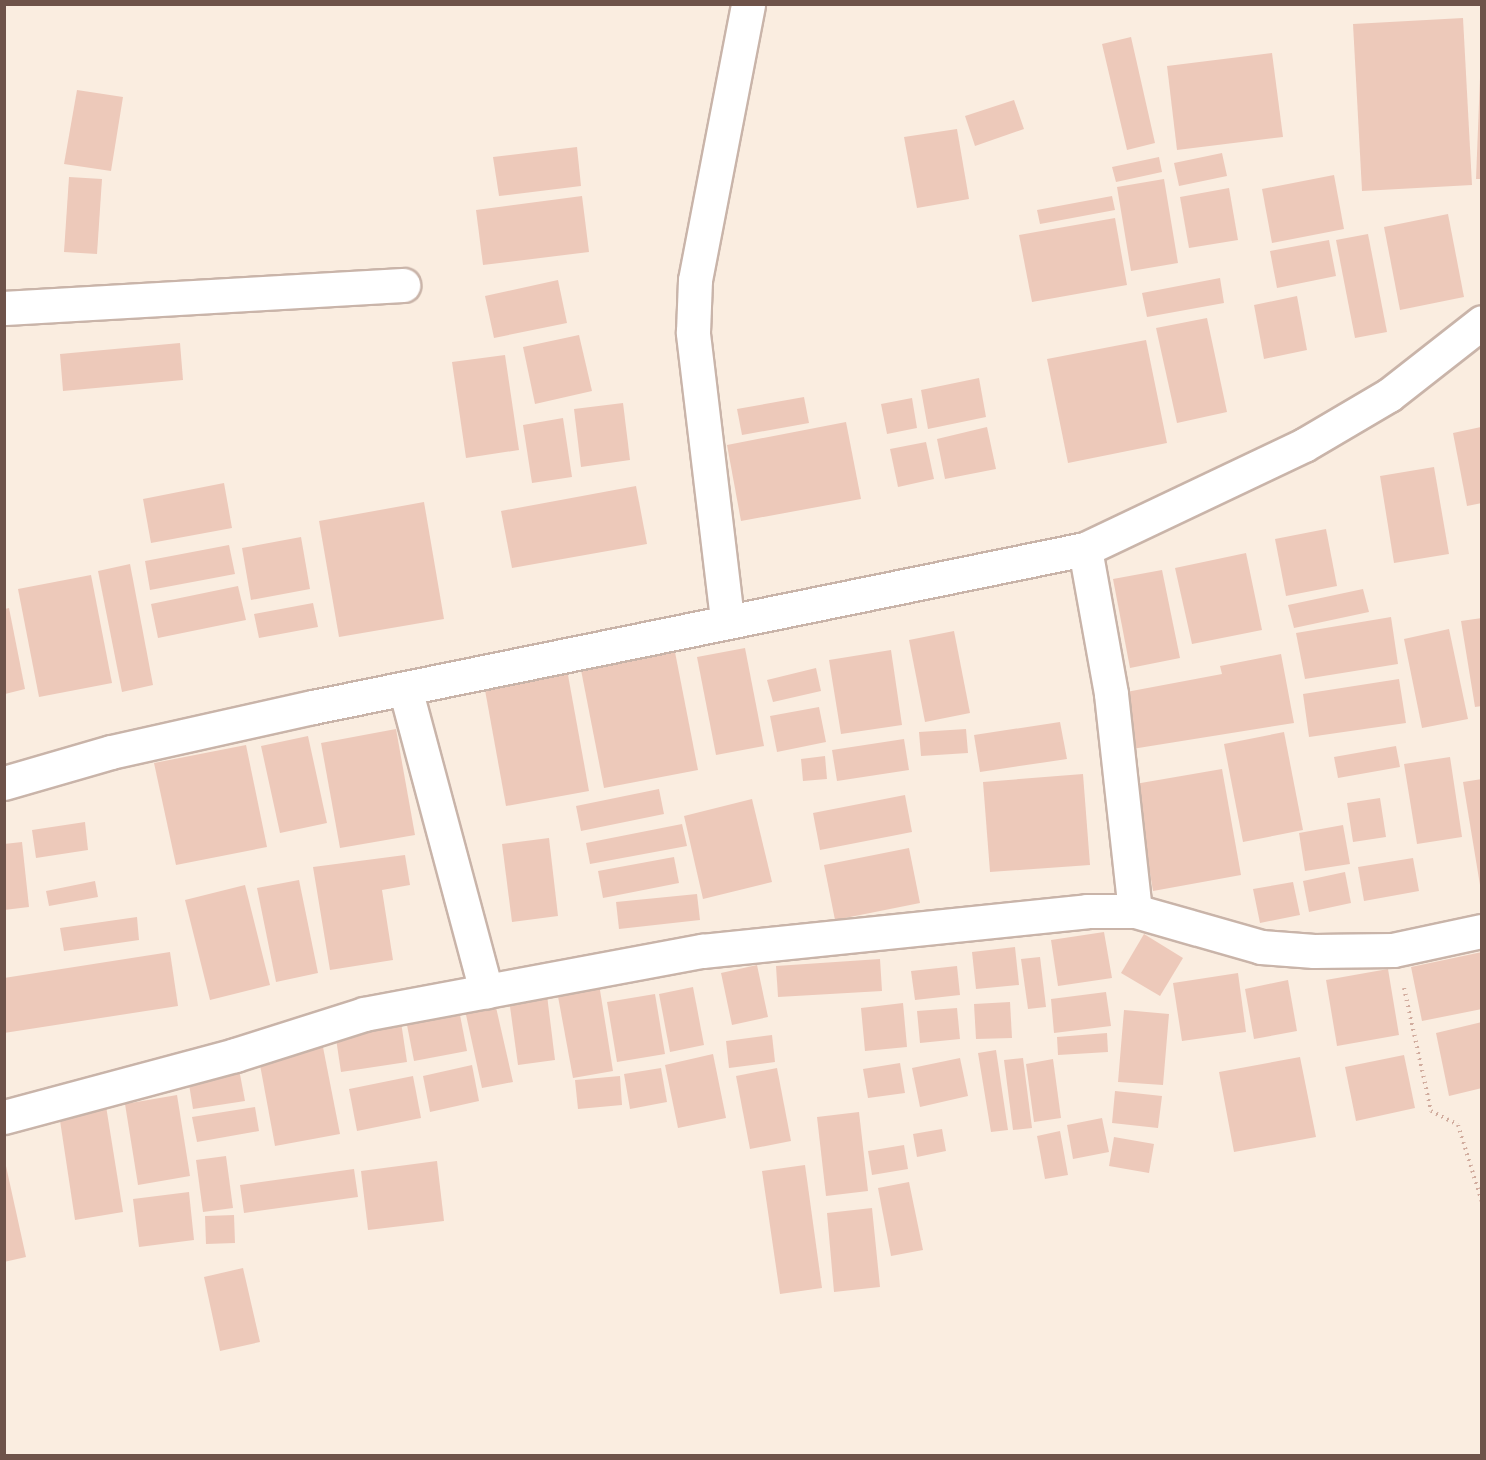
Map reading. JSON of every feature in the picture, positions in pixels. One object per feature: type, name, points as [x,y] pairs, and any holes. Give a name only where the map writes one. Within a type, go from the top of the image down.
[{"type":"street","points":[[727,619],[693,332],[695,280],[748,4]]},
{"type":"street","points":[[4,308],[403,285]]},
{"type":"street","points":[[4,783],[111,752],[406,692],[727,619],[1085,549],[1304,446],[1389,394],[1482,322]]},
{"type":"street","points":[[1085,549],[1111,694],[1135,911]]},
{"type":"street","points":[[406,692],[486,991]]},
{"type":"street","points":[[4,1117],[235,1055],[364,1014],[633,961],[814,937],[1135,911],[1262,947],[1393,950],[1482,931]]},
{"type":"path","points":[[1393,950],[1431,1111],[1458,1125],[1482,1202]]},
{"type":"building","points":[[1463,18],[1472,185],[1362,191],[1353,24]]},
{"type":"building","points":[[1482,27],[1482,179],[1476,179]]},
{"type":"building","points":[[1131,37],[1155,143],[1127,150],[1102,44]]},
{"type":"building","points":[[1272,53],[1283,137],[1177,150],[1167,66]]},
{"type":"building","points":[[77,90],[123,97],[111,171],[64,164]]},
{"type":"building","points":[[1014,100],[1024,129],[975,146],[965,116]]},
{"type":"building","points":[[957,129],[969,199],[917,208],[904,137]]},
{"type":"building","points":[[577,147],[581,186],[499,196],[493,157]]},
{"type":"building","points":[[1222,153],[1227,176],[1179,186],[1174,163]]},
{"type":"building","points":[[1159,157],[1162,172],[1116,182],[1112,167]]},
{"type":"building","points":[[1334,175],[1344,229],[1272,243],[1262,189]]},
{"type":"building","points":[[69,177],[102,179],[97,254],[64,252]]},
{"type":"building","points":[[1164,179],[1178,263],[1131,271],[1117,187]]},
{"type":"building","points":[[1229,188],[1238,240],[1189,248],[1180,197]]},
{"type":"building","points":[[582,196],[589,252],[483,265],[476,210]]},
{"type":"building","points":[[1112,196],[1115,210],[1040,224],[1037,210]]},
{"type":"building","points":[[1448,214],[1464,297],[1400,310],[1384,227]]},
{"type":"building","points":[[1115,218],[1127,285],[1032,302],[1019,235]]},
{"type":"building","points":[[1368,234],[1387,332],[1355,338],[1336,240]]},
{"type":"building","points":[[1329,240],[1336,276],[1277,288],[1270,251]]},
{"type":"building","points":[[1220,278],[1224,303],[1147,317],[1142,293]]},
{"type":"building","points":[[558,280],[567,323],[494,338],[485,296]]},
{"type":"building","points":[[1297,296],[1307,350],[1264,359],[1254,305]]},
{"type":"building","points":[[1207,318],[1227,412],[1177,423],[1156,328]]},
{"type":"building","points":[[579,335],[592,391],[535,404],[523,347]]},
{"type":"building","points":[[1146,340],[1167,443],[1068,463],[1047,359]]},
{"type":"building","points":[[180,343],[183,380],[63,391],[60,354]]},
{"type":"building","points":[[505,355],[519,450],[466,458],[452,362]]},
{"type":"building","points":[[979,378],[986,417],[928,429],[921,390]]},
{"type":"building","points":[[804,397],[809,423],[742,435],[737,409]]},
{"type":"building","points":[[912,398],[917,428],[887,434],[881,404]]},
{"type":"building","points":[[623,403],[630,460],[581,467],[574,409]]},
{"type":"building","points":[[563,418],[572,477],[532,483],[523,425]]},
{"type":"building","points":[[846,422],[861,499],[741,521],[727,445]]},
{"type":"building","points":[[987,427],[996,469],[945,479],[937,439]]},
{"type":"building","points":[[1481,427],[1482,503],[1467,506],[1453,433]]},
{"type":"building","points":[[926,442],[934,479],[898,487],[890,449]]},
{"type":"building","points":[[1434,467],[1449,554],[1394,563],[1380,476]]},
{"type":"building","points":[[224,483],[232,528],[151,543],[143,499]]},
{"type":"building","points":[[636,486],[647,544],[512,568],[501,511]]},
{"type":"building","points":[[424,502],[444,619],[339,637],[319,521]]},
{"type":"building","points":[[1326,529],[1337,586],[1286,596],[1275,539]]},
{"type":"building","points":[[301,537],[310,589],[251,600],[242,548]]},
{"type":"building","points":[[229,545],[235,574],[150,590],[145,561]]},
{"type":"building","points":[[1246,553],[1262,630],[1192,644],[1175,568]]},
{"type":"building","points":[[130,564],[153,685],[122,692],[98,571]]},
{"type":"building","points":[[1162,570],[1180,658],[1130,668],[1113,579]]},
{"type":"building","points":[[91,575],[112,683],[39,697],[18,589]]},
{"type":"building","points":[[238,586],[246,620],[158,638],[151,604]]},
{"type":"building","points":[[1363,589],[1369,612],[1294,628],[1288,605]]},
{"type":"building","points":[[313,603],[318,627],[259,638],[254,614]]},
{"type":"building","points":[[9,608],[25,689],[5,694],[5,609]]},
{"type":"building","points":[[1391,617],[1398,664],[1305,679],[1296,633]]},
{"type":"building","points":[[1482,618],[1482,706],[1475,707],[1461,621]]},
{"type":"building","points":[[1449,629],[1468,719],[1422,728],[1404,639]]},
{"type":"building","points":[[954,631],[970,713],[925,722],[909,640]]},
{"type":"building","points":[[745,648],[764,746],[716,755],[697,657]]},
{"type":"building","points":[[891,650],[902,725],[841,734],[829,660]]},
{"type":"building","points":[[675,652],[698,770],[604,788],[581,670]]},
{"type":"building","points":[[1281,654],[1294,723],[1132,749],[1121,693],[1222,674],[1220,666]]},
{"type":"building","points":[[566,664],[589,791],[506,806],[483,679]]},
{"type":"building","points":[[816,668],[821,691],[773,702],[767,680]]},
{"type":"building","points":[[1399,679],[1406,723],[1309,737],[1303,694]]},
{"type":"building","points":[[819,707],[826,742],[777,752],[770,716]]},
{"type":"building","points":[[1060,722],[1067,759],[980,772],[974,735]]},
{"type":"building","points":[[396,729],[415,835],[340,848],[321,743]]},
{"type":"building","points":[[966,729],[968,753],[921,756],[919,732]]},
{"type":"building","points":[[1284,732],[1303,830],[1243,842],[1224,744]]},
{"type":"building","points":[[308,736],[327,823],[280,833],[261,746]]},
{"type":"building","points":[[904,739],[909,770],[837,781],[832,750]]},
{"type":"building","points":[[246,745],[267,847],[176,865],[154,763]]},
{"type":"building","points":[[1396,746],[1400,767],[1338,778],[1334,757]]},
{"type":"building","points":[[825,756],[827,779],[803,781],[801,759]]},
{"type":"building","points":[[1450,757],[1462,837],[1417,844],[1404,764]]},
{"type":"building","points":[[1222,769],[1241,875],[1153,891],[1135,784]]},
{"type":"building","points":[[1083,774],[1090,865],[990,872],[983,782]]},
{"type":"building","points":[[1482,779],[1482,885],[1480,885],[1463,782]]},
{"type":"building","points":[[659,789],[664,814],[581,831],[576,806]]},
{"type":"building","points":[[905,795],[912,832],[820,850],[813,813]]},
{"type":"building","points":[[1380,798],[1386,837],[1353,842],[1347,803]]},
{"type":"building","points":[[752,799],[772,882],[703,899],[684,816]]},
{"type":"building","points":[[85,822],[88,850],[36,858],[32,830]]},
{"type":"building","points":[[682,824],[687,846],[590,864],[586,843]]},
{"type":"building","points":[[1343,825],[1350,864],[1305,871],[1299,833]]},
{"type":"building","points":[[549,838],[558,916],[512,922],[502,844]]},
{"type":"building","points":[[22,842],[29,907],[4,910],[4,844]]},
{"type":"building","points":[[909,848],[920,903],[835,920],[824,865]]},
{"type":"building","points":[[405,855],[410,885],[382,890],[393,960],[330,970],[313,867]]},
{"type":"building","points":[[674,857],[679,883],[603,898],[598,871]]},
{"type":"building","points":[[1413,858],[1419,891],[1364,901],[1358,867]]},
{"type":"building","points":[[1345,872],[1351,903],[1309,912],[1303,881]]},
{"type":"building","points":[[299,880],[318,973],[276,982],[257,888]]},
{"type":"building","points":[[95,881],[98,897],[49,906],[46,891]]},
{"type":"building","points":[[1293,882],[1300,915],[1260,923],[1253,889]]},
{"type":"building","points":[[245,885],[270,985],[210,1000],[185,900]]},
{"type":"building","points":[[697,894],[700,920],[619,929],[616,902]]},
{"type":"building","points":[[137,917],[139,940],[64,951],[60,928]]},
{"type":"building","points":[[1104,932],[1112,978],[1058,986],[1051,940]]},
{"type":"building","points":[[1144,934],[1183,958],[1160,996],[1121,973]]},
{"type":"building","points":[[1015,947],[1019,985],[976,989],[972,952]]},
{"type":"building","points":[[170,952],[178,1006],[4,1033],[4,978]]},
{"type":"building","points":[[1482,952],[1482,1009],[1422,1021],[1411,967]]},
{"type":"building","points":[[1040,957],[1046,1007],[1028,1009],[1021,959]]},
{"type":"building","points":[[880,959],[882,991],[778,997],[776,966]]},
{"type":"building","points":[[757,965],[768,1017],[732,1025],[721,973]]},
{"type":"building","points":[[957,966],[960,995],[915,1000],[911,971]]},
{"type":"building","points":[[1388,969],[1399,1035],[1337,1046],[1326,980]]},
{"type":"building","points":[[1238,973],[1246,1032],[1182,1041],[1173,983]]},
{"type":"building","points":[[1288,980],[1297,1031],[1254,1039],[1245,989]]},
{"type":"building","points":[[599,984],[613,1071],[573,1078],[557,991]]},
{"type":"building","points":[[546,987],[555,1060],[518,1065],[508,992]]},
{"type":"building","points":[[693,987],[704,1045],[670,1052],[659,994]]},
{"type":"building","points":[[1106,992],[1111,1026],[1054,1033],[1051,999]]},
{"type":"building","points":[[493,994],[513,1082],[482,1088],[463,1001]]},
{"type":"building","points":[[655,994],[665,1054],[617,1062],[607,1002]]},
{"type":"building","points":[[1010,1002],[1012,1038],[976,1039],[974,1004]]},
{"type":"building","points":[[903,1003],[907,1047],[865,1051],[861,1008]]},
{"type":"building","points":[[957,1008],[960,1039],[920,1043],[917,1011]]},
{"type":"building","points":[[459,1010],[467,1051],[414,1061],[406,1020]]},
{"type":"building","points":[[1124,1010],[1169,1014],[1163,1085],[1118,1082]]},
{"type":"building","points":[[401,1022],[407,1062],[341,1072],[335,1032]]},
{"type":"building","points":[[1482,1022],[1482,1088],[1449,1096],[1436,1033]]},
{"type":"building","points":[[1107,1033],[1108,1052],[1058,1055],[1057,1037]]},
{"type":"building","points":[[772,1035],[775,1062],[729,1068],[726,1041]]},
{"type":"building","points":[[322,1042],[340,1134],[275,1146],[258,1054]]},
{"type":"building","points":[[996,1050],[1008,1130],[991,1132],[978,1053]]},
{"type":"building","points":[[713,1054],[726,1118],[678,1128],[665,1065]]},
{"type":"building","points":[[1404,1055],[1415,1108],[1356,1121],[1345,1067]]},
{"type":"building","points":[[1300,1057],[1316,1137],[1234,1152],[1219,1072]]},
{"type":"building","points":[[960,1058],[968,1096],[920,1107],[912,1068]]},
{"type":"building","points":[[1023,1058],[1032,1128],[1013,1130],[1004,1060]]},
{"type":"building","points":[[1053,1059],[1061,1118],[1034,1122],[1026,1064]]},
{"type":"building","points":[[900,1063],[905,1093],[868,1098],[863,1069]]},
{"type":"building","points":[[472,1065],[479,1101],[430,1112],[423,1076]]},
{"type":"building","points":[[661,1068],[667,1102],[630,1109],[624,1074]]},
{"type":"building","points":[[777,1068],[791,1141],[750,1149],[736,1076]]},
{"type":"building","points":[[239,1069],[245,1101],[193,1109],[188,1078]]},
{"type":"building","points":[[413,1076],[421,1118],[357,1131],[349,1089]]},
{"type":"building","points":[[620,1076],[622,1105],[578,1109],[575,1080]]},
{"type":"building","points":[[1115,1091],[1162,1096],[1158,1128],[1112,1123]]},
{"type":"building","points":[[177,1095],[190,1176],[138,1185],[125,1104]]},
{"type":"building","points":[[106,1106],[123,1212],[75,1220],[59,1114]]},
{"type":"building","points":[[255,1107],[259,1131],[197,1142],[192,1117]]},
{"type":"building","points":[[859,1112],[868,1191],[826,1196],[817,1117]]},
{"type":"building","points":[[1102,1118],[1109,1152],[1073,1159],[1067,1125]]},
{"type":"building","points":[[942,1129],[946,1151],[917,1157],[913,1134]]},
{"type":"building","points":[[1060,1131],[1068,1175],[1045,1179],[1037,1136]]},
{"type":"building","points":[[1114,1137],[1154,1144],[1149,1173],[1109,1166]]},
{"type":"building","points":[[904,1145],[908,1169],[872,1175],[868,1151]]},
{"type":"building","points":[[226,1156],[233,1208],[203,1212],[196,1160]]},
{"type":"building","points":[[4,1157],[26,1257],[4,1262]]},
{"type":"building","points":[[437,1161],[444,1221],[368,1230],[361,1171]]},
{"type":"building","points":[[805,1165],[822,1288],[780,1294],[762,1171]]},
{"type":"building","points":[[354,1169],[358,1197],[244,1213],[240,1185]]},
{"type":"building","points":[[909,1182],[923,1250],[891,1256],[878,1188]]},
{"type":"building","points":[[189,1192],[194,1240],[139,1247],[133,1199]]},
{"type":"building","points":[[872,1208],[880,1287],[834,1292],[827,1213]]},
{"type":"building","points":[[234,1215],[235,1243],[206,1244],[205,1216]]},
{"type":"building","points":[[243,1268],[260,1342],[220,1351],[204,1277]]}]
